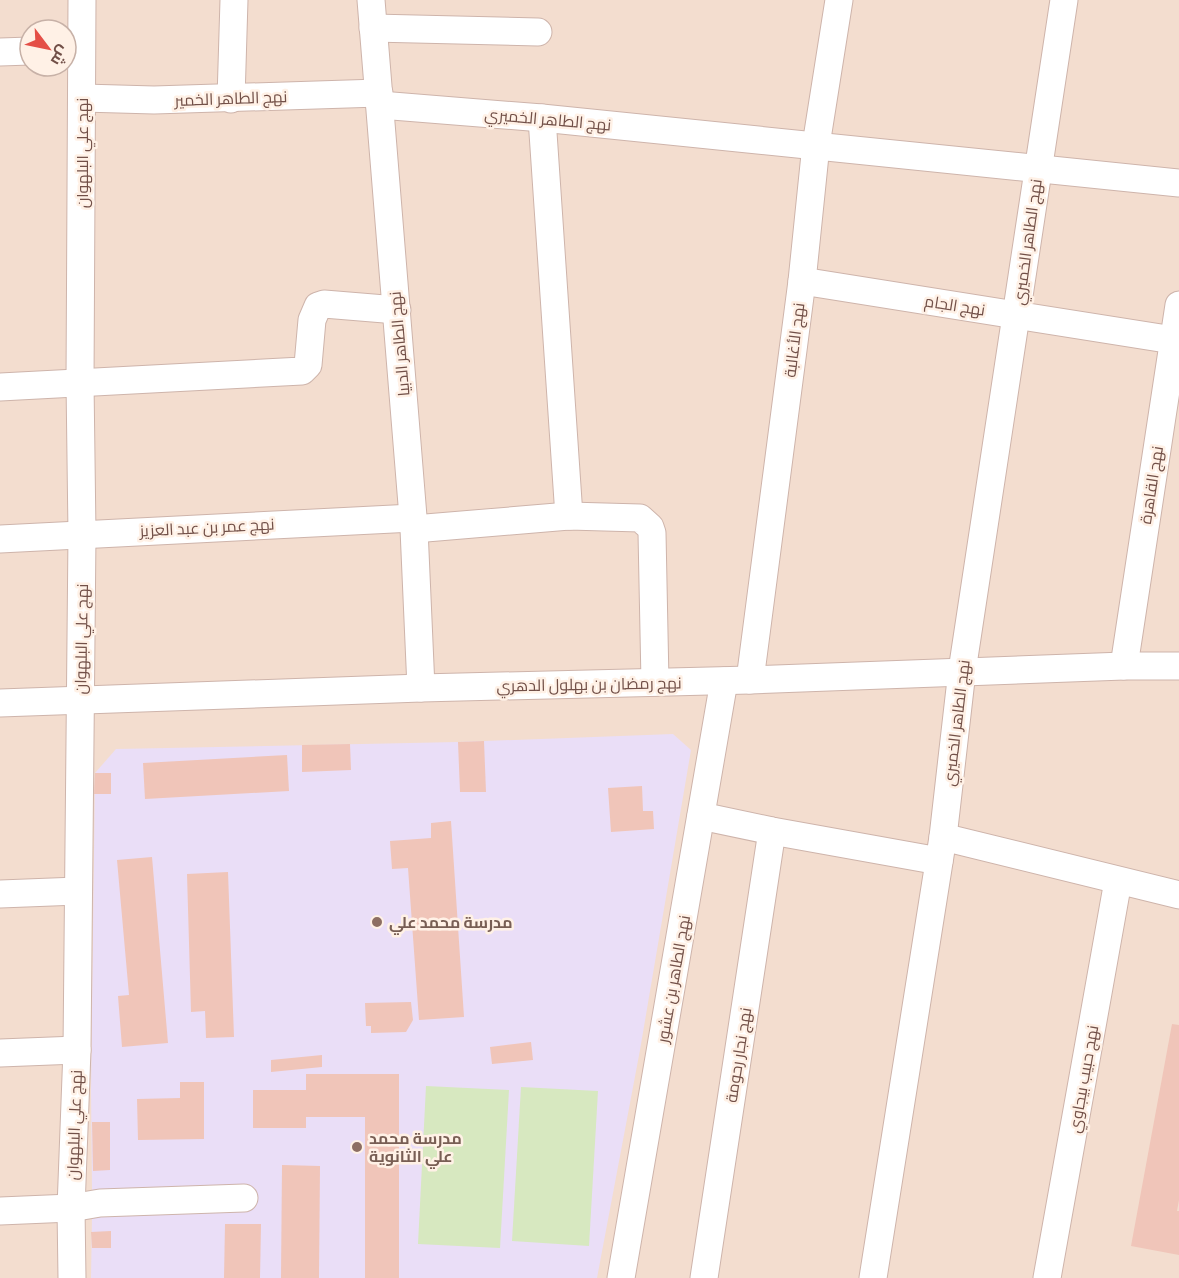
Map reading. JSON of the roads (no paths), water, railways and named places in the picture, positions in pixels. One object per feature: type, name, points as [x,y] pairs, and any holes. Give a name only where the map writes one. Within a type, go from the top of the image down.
[{"type":"street","name":"نهج علي البلهوان","points":[[78,25],[82,0]]},
{"type":"street","points":[[231,99],[234,0]]},
{"type":"street","name":"نهج الطاهر الدبيا","points":[[371,0],[414,523],[421,688]]},
{"type":"street","name":"نهج الأغالبة","points":[[737,680],[802,281],[816,145],[839,0]]},
{"type":"street","name":"نهج الطاهر الخميري","points":[[873,1278],[941,849],[962,671],[1064,0]]},
{"type":"street","points":[[373,28],[538,32]]},
{"type":"street","points":[[0,52],[18,51]]},
{"type":"street","name":"نهج علي البلهوان","points":[[72,1278],[71,1208],[77,1050],[82,534],[80,382],[83,98],[78,71]]},
{"type":"street","name":"نهج الطاهر الخمير","points":[[83,98],[379,99]]},
{"type":"street","name":"نهج الطاهر الخميري","points":[[379,99],[542,118],[1179,183]]},
{"type":"street","points":[[542,118],[569,516]]},
{"type":"street","name":"نهج الجام","points":[[802,281],[1176,341]]},
{"type":"street","points":[[0,387],[302,371],[308,365],[312,320],[318,306],[324,304],[397,310]]},
{"type":"street","name":"نهج القاهرة","points":[[1124,666],[1176,341],[1179,305]]},
{"type":"street","name":"نهج عمر بن عبد العزيز","points":[[0,539],[569,516],[640,518],[650,527],[652,533],[655,682]]},
{"type":"street","name":"نهج رمضان بن بهلول الدهري","points":[[0,703],[962,671],[1179,666]]},
{"type":"street","name":"نهج الطاهر بن عشور","points":[[621,1278],[701,816],[737,680]]},
{"type":"street","points":[[701,816],[772,831],[941,849],[1118,881],[1179,895]]},
{"type":"street","name":"نهج نجار رحومة","points":[[704,1278],[772,831]]},
{"type":"street","name":"نهج حبيب بيجاوي","points":[[1047,1278],[1118,881]]},
{"type":"street","points":[[0,894],[78,891]]},
{"type":"street","points":[[0,1053],[77,1050]]},
{"type":"street","points":[[0,1211],[71,1208],[100,1203],[244,1198]]},
{"type":"place","name":"مدرسة محمد علي","points":[[377,922]]},
{"type":"place","name":"مدرسة محمد علي الثانوية","points":[[357,1147]]}]
